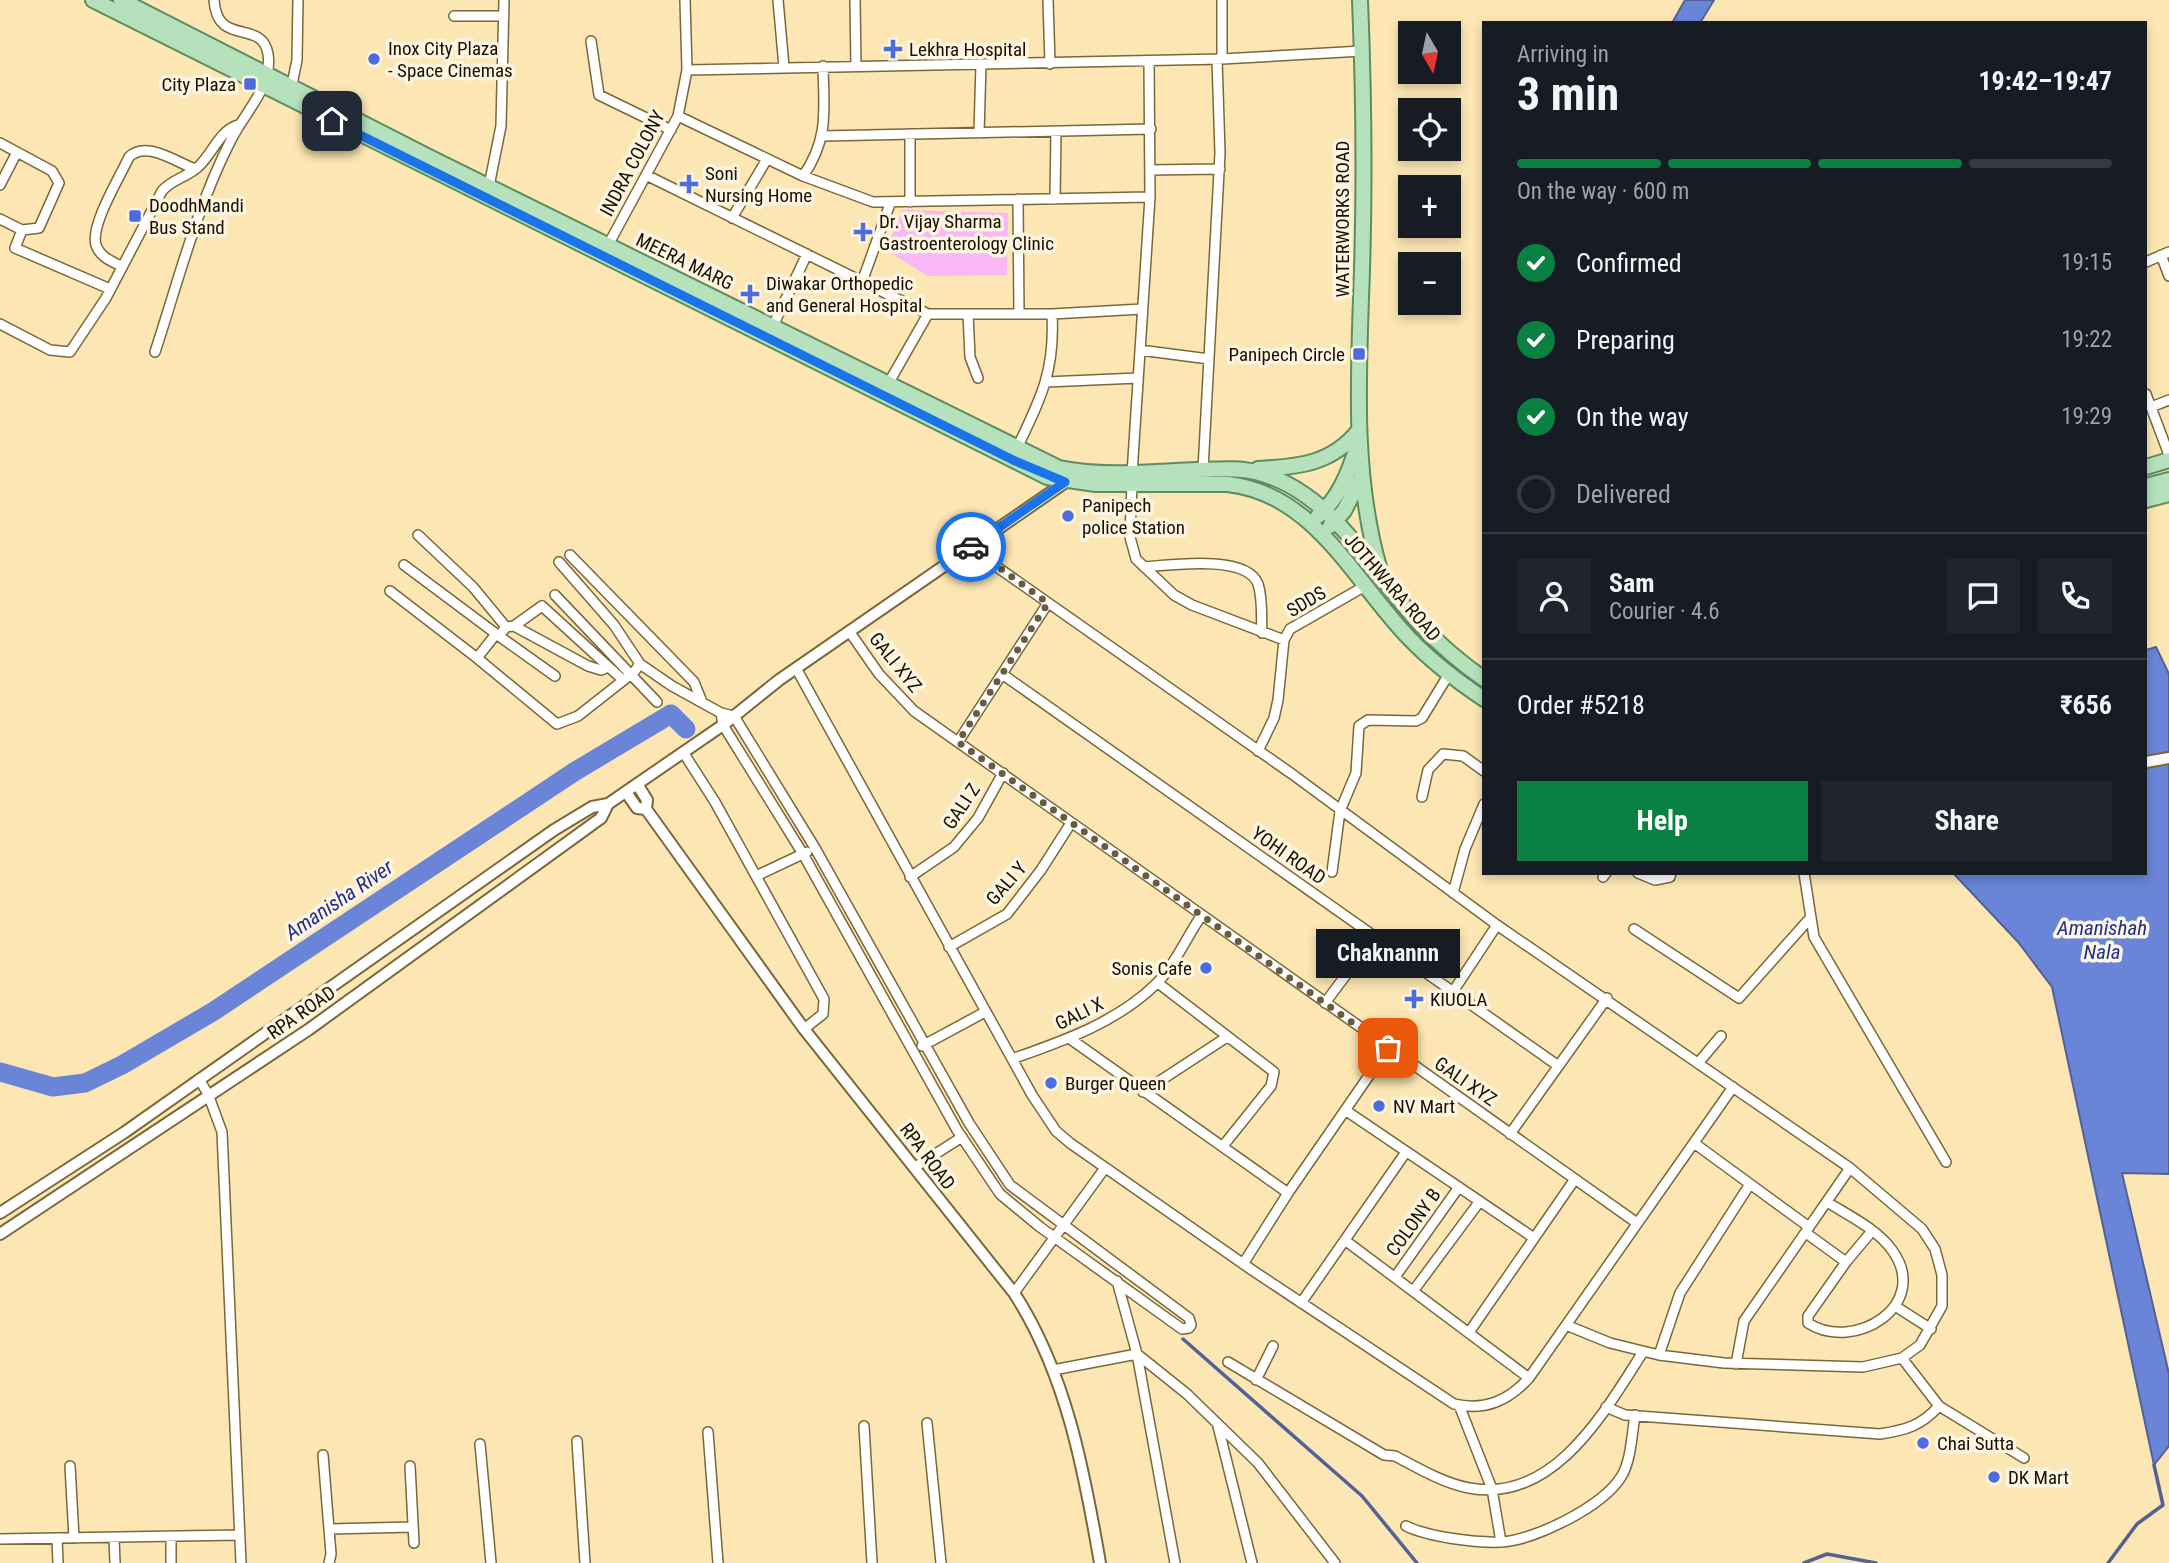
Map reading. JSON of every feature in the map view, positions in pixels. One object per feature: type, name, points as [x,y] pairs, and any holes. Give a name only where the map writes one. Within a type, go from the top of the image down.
[{"type":"main road","name":"MEERA MARG","points":[[93,0],[266,80],[606,250],[1047,477],[1065,482],[1132,479],[1203,470],[1242,470],[1277,478],[1330,516],[1381,574]]},
{"type":"main road","name":"MEERA MARG","points":[[121,0],[266,80]]},
{"type":"main road","name":"WATERWORKS ROAD","points":[[1359,434],[1362,51],[1360,0]]},
{"type":"main road","name":"MEERA MARG","points":[[290,92],[489,186],[606,250],[773,326],[1059,468],[1132,479],[1243,486],[1280,499],[1311,522]]},
{"type":"main road","points":[[1242,470],[1320,460],[1336,454],[1359,434]]},
{"type":"main road","points":[[1359,434],[1368,528],[1381,574]]},
{"type":"main road","points":[[1322,535],[1345,480],[1359,434]]},
{"type":"main road","points":[[2147,467],[2169,458]]},
{"type":"main road","points":[[1311,522],[1330,516],[1354,496],[1362,475]]},
{"type":"main road","points":[[2147,486],[2169,481]]},
{"type":"main road","points":[[2147,500],[2169,494]]},
{"type":"main road","name":"JOTHWARA ROAD","points":[[1311,522],[1409,638],[1449,674],[1482,698]]},
{"type":"main road","name":"JOTHWARA ROAD","points":[[1381,574],[1419,623],[1449,652],[1482,677]]},
{"type":"street","points":[[155,352],[216,176],[240,125],[266,80],[268,52],[264,43],[257,37],[222,25],[216,19],[215,0]]},
{"type":"street","points":[[290,92],[297,60],[298,0]]},
{"type":"street","points":[[489,186],[501,126],[504,0]]},
{"type":"street","name":"INDRA COLONY","points":[[606,250],[678,116],[687,70],[685,0]]},
{"type":"street","points":[[778,0],[784,67]]},
{"type":"street","points":[[855,0],[856,65]]},
{"type":"street","points":[[1048,0],[1050,64]]},
{"type":"street","points":[[1203,470],[1220,169],[1222,0]]},
{"type":"street","points":[[454,16],[504,16]]},
{"type":"street","points":[[591,41],[599,95],[671,130]]},
{"type":"street","points":[[687,70],[856,65],[1050,64],[1362,51]]},
{"type":"street","points":[[1149,61],[1150,197],[1130,537],[1136,559],[1174,595],[1192,605],[1283,640]]},
{"type":"street","points":[[979,133],[981,64]]},
{"type":"street","points":[[803,176],[817,155],[823,136],[823,66]]},
{"type":"street","points":[[678,116],[803,176],[873,202],[890,204],[1150,197]]},
{"type":"street","points":[[0,324],[50,350],[70,352],[88,329],[162,191],[170,182],[195,169],[223,134],[240,125]]},
{"type":"street","points":[[823,136],[1151,129]]},
{"type":"street","points":[[1055,199],[1056,131]]},
{"type":"street","points":[[910,134],[910,202]]},
{"type":"street","points":[[0,143],[52,171],[59,183],[39,228],[22,230],[0,219]]},
{"type":"street","points":[[121,266],[105,258],[97,247],[94,232],[129,157],[135,150],[145,148],[195,169]]},
{"type":"street","points":[[0,185],[17,152]]},
{"type":"street","points":[[732,218],[767,159]]},
{"type":"street","points":[[1150,170],[1220,169]]},
{"type":"street","points":[[646,175],[928,314],[1052,314],[1142,309]]},
{"type":"street","points":[[1018,200],[1019,314]]},
{"type":"street","points":[[862,282],[890,204]]},
{"type":"street","points":[[22,230],[15,248],[110,289]]},
{"type":"street","points":[[2147,262],[2165,253],[2169,276]]},
{"type":"street","points":[[773,326],[807,254]]},
{"type":"street","points":[[888,384],[928,314]]},
{"type":"street","points":[[968,314],[970,357],[978,378]]},
{"type":"street","points":[[1017,448],[1046,382],[1053,352],[1052,314]]},
{"type":"street","points":[[1140,350],[1209,359]]},
{"type":"street","points":[[1046,382],[1138,378]]},
{"type":"street","points":[[2147,397],[2169,458]]},
{"type":"street","points":[[2151,407],[2169,400]]},
{"type":"street","points":[[0,1213],[199,1079],[554,830],[592,807],[608,804],[626,792],[683,752],[722,719],[734,716],[796,668],[1082,472]]},
{"type":"street","points":[[418,536],[510,626],[588,666],[601,670],[608,667]]},
{"type":"street","points":[[970,548],[1258,751],[1497,925],[1607,998],[1850,1168],[1922,1229],[1935,1249],[1942,1275],[1942,1306],[1920,1345],[1902,1358],[1863,1367],[1735,1364],[1659,1355],[1566,1325]]},
{"type":"street","points":[[570,555],[694,682],[702,702]]},
{"type":"street","points":[[559,562],[614,625],[640,664],[702,702],[722,719],[803,854],[962,1137],[989,1180],[1011,1205],[1182,1329],[1192,1325],[1189,1318],[1020,1195],[1000,1172],[925,1045],[815,848],[734,716]]},
{"type":"street","points":[[404,565],[555,676]]},
{"type":"street","points":[[1144,567],[1231,565],[1247,571],[1257,581],[1262,633]]},
{"type":"street","name":"SDDS","points":[[1258,751],[1274,718],[1283,640],[1296,623],[1365,586]]},
{"type":"street","points":[[390,591],[562,724],[627,677],[640,664]]},
{"type":"street","points":[[555,595],[627,677],[657,702]]},
{"type":"street","points":[[958,742],[1048,603]]},
{"type":"street","points":[[477,658],[497,635],[545,606],[608,667],[627,677]]},
{"type":"street","name":"GALI XYZ","points":[[849,631],[899,697],[914,711],[1637,1223]]},
{"type":"street","points":[[796,668],[985,1012],[1056,1130],[1105,1168],[1243,1264],[1436,1394],[1459,1405],[1484,1406],[1496,1403],[1516,1392],[1529,1378],[1733,1087]]},
{"type":"street","name":"YOHI ROAD","points":[[1002,674],[1557,1065]]},
{"type":"street","points":[[1332,873],[1340,811],[1356,773],[1362,721],[1416,721],[1422,718],[1449,674]]},
{"type":"street","points":[[683,752],[715,802],[824,999],[823,1014],[804,1029]]},
{"type":"street","points":[[1422,797],[1428,770],[1435,759],[1443,754],[1463,756],[1482,770]]},
{"type":"street","points":[[2147,762],[2169,758]]},
{"type":"street","name":"GALI Z","points":[[910,877],[954,846],[978,818],[1003,773]]},
{"type":"street","name":"RPA ROAD","points":[[637,784],[647,800],[646,809],[804,1029],[1014,1293],[1036,1328],[1068,1415],[1100,1563]]},
{"type":"street","name":"RPA ROAD","points":[[626,792],[637,808],[646,809]]},
{"type":"street","name":"RPA ROAD","points":[[0,1234],[308,1030],[601,818],[608,804]]},
{"type":"street","points":[[1453,893],[1465,849],[1482,809]]},
{"type":"street","name":"GALI Y","points":[[949,947],[1007,914],[1041,870],[1071,823]]},
{"type":"street","points":[[756,876],[815,848]]},
{"type":"street","points":[[1643,875],[1654,880],[1670,875]]},
{"type":"street","points":[[1804,875],[1814,937],[1946,1162]]},
{"type":"street","name":"GALI X","points":[[1012,1059],[1069,1038],[1126,1009],[1158,983],[1201,916]]},
{"type":"street","points":[[1634,929],[1739,998],[1811,918]]},
{"type":"street","points":[[1454,990],[1497,925]]},
{"type":"street","points":[[1325,1003],[1375,936]]},
{"type":"street","points":[[1158,983],[1227,1037],[1270,1066],[1274,1072],[1271,1086],[1223,1146]]},
{"type":"street","points":[[1510,1134],[1607,998]]},
{"type":"street","points":[[914,1051],[985,1012]]},
{"type":"street","points":[[1699,1062],[1721,1035]]},
{"type":"street","points":[[1143,1091],[1227,1037]]},
{"type":"street","points":[[1069,1038],[1288,1193]]},
{"type":"street","points":[[1243,1264],[1288,1193],[1388,1048]]},
{"type":"street","points":[[199,1079],[208,1094],[222,1132],[241,1563]]},
{"type":"street","points":[[1345,1110],[1534,1238]]},
{"type":"street","points":[[915,1167],[962,1137]]},
{"type":"street","points":[[1694,1143],[1750,1184],[1846,1262]]},
{"type":"street","points":[[1301,1303],[1406,1152]]},
{"type":"street","points":[[1014,1293],[1105,1168]]},
{"type":"street","points":[[1735,1364],[1744,1321],[1850,1168]]},
{"type":"street","points":[[989,1180],[1000,1172]]},
{"type":"street","points":[[1470,1331],[1574,1179]]},
{"type":"street","points":[[1659,1355],[1680,1293],[1750,1184]]},
{"type":"street","name":"COLONY B","points":[[1395,1277],[1459,1187]]},
{"type":"street","points":[[1414,1290],[1480,1201]]},
{"type":"street","points":[[1827,1202],[1872,1231],[1891,1248],[1904,1277],[1903,1295],[1882,1320],[1858,1329],[1841,1332],[1808,1323],[1808,1316],[1846,1262],[1872,1231]]},
{"type":"street","points":[[1346,1241],[1470,1331],[1529,1378]]},
{"type":"street","points":[[1113,1262],[1137,1354],[1175,1563]]},
{"type":"street","points":[[1895,1306],[1931,1329]]},
{"type":"street","points":[[1256,1380],[1273,1346]]},
{"type":"street","points":[[1228,1362],[1325,1417],[1384,1455],[1469,1488],[1492,1489],[1512,1486],[1544,1472],[1574,1451],[1643,1352]]},
{"type":"street","points":[[1053,1370],[1137,1354],[1187,1394],[1258,1463],[1335,1563]]},
{"type":"street","points":[[1902,1358],[1939,1406],[2024,1458]]},
{"type":"street","points":[[1459,1405],[1492,1489],[1501,1542]]},
{"type":"street","points":[[1606,1407],[1625,1415],[1880,1434],[1908,1430],[1920,1424],[1939,1406]]},
{"type":"street","points":[[1406,1526],[1425,1535],[1501,1542],[1538,1532],[1587,1509],[1622,1477],[1635,1415]]},
{"type":"street","points":[[927,1423],[941,1563]]},
{"type":"street","points":[[1217,1425],[1252,1563]]},
{"type":"street","points":[[864,1426],[872,1563]]},
{"type":"street","points":[[708,1432],[718,1563]]},
{"type":"street","points":[[576,1441],[586,1563]]},
{"type":"street","points":[[480,1444],[491,1563]]},
{"type":"street","points":[[323,1455],[329,1563]]},
{"type":"street","points":[[70,1466],[74,1538]]},
{"type":"street","points":[[410,1466],[414,1543]]},
{"type":"street","points":[[329,1529],[413,1527]]},
{"type":"street","points":[[0,1539],[239,1535]]},
{"type":"street","points":[[171,1537],[172,1563]]},
{"type":"street","points":[[57,1538],[58,1563]]},
{"type":"street","points":[[114,1538],[115,1563]]},
{"type":"shaded area","points":[[902,210],[1008,213],[1007,275],[928,276],[886,250]]},
{"type":"water","points":[[1685,0],[1714,0],[1701,21],[1673,21]]},
{"type":"water","name":"Amanishah Nala","points":[[2156,647],[2169,674],[2169,1174],[2122,1173],[2169,1374],[2169,1446],[2154,1465],[2052,987],[2018,942],[1955,875],[2147,875],[2147,650]]},
{"type":"waterway","name":"Amanisha River","points":[[0,1072],[53,1087],[85,1083],[122,1065],[214,1011],[574,772],[671,714],[686,729]]},
{"type":"waterway","points":[[1183,1339],[1362,1496],[1417,1563]]},
{"type":"waterway","points":[[2108,1563],[2137,1524],[2163,1505],[2154,1465]]},
{"type":"waterway","points":[[1804,1563],[1827,1554],[1876,1563]]},
{"type":"way so far","points":[[971,547],[1048,603],[958,742],[1388,1048]]},
{"type":"place","name":"Lekhra Hospital","points":[[893,49]]},
{"type":"place","name":"Inox City Plaza - Space Cinemas","points":[[374,59]]},
{"type":"place","name":"City Plaza","points":[[250,84]]},
{"type":"place","name":"Soni Nursing Home","points":[[689,184]]},
{"type":"place","name":"DoodhMandi Bus Stand","points":[[135,216]]},
{"type":"place","name":"Dr. Vijay Sharma Gastroenterology Clinic","points":[[863,232]]},
{"type":"place","name":"Diwakar Orthopedic and General Hospital","points":[[750,294]]},
{"type":"place","name":"Panipech Circle","points":[[1359,354]]},
{"type":"place","name":"Panipech police Station","points":[[1068,516]]},
{"type":"place","name":"Sonis Cafe","points":[[1206,968]]},
{"type":"place","name":"KIUOLA","points":[[1414,999]]},
{"type":"place","name":"Chaknannn","points":[[1388,1048]]},
{"type":"place","name":"Burger Queen","points":[[1051,1083]]},
{"type":"place","name":"NV Mart","points":[[1379,1106]]},
{"type":"place","name":"Chai Sutta","points":[[1923,1443]]},
{"type":"place","name":"DK Mart","points":[[1994,1477]]},
{"type":"route","points":[[332,121],[1047,477],[1065,482],[971,547]]}]
